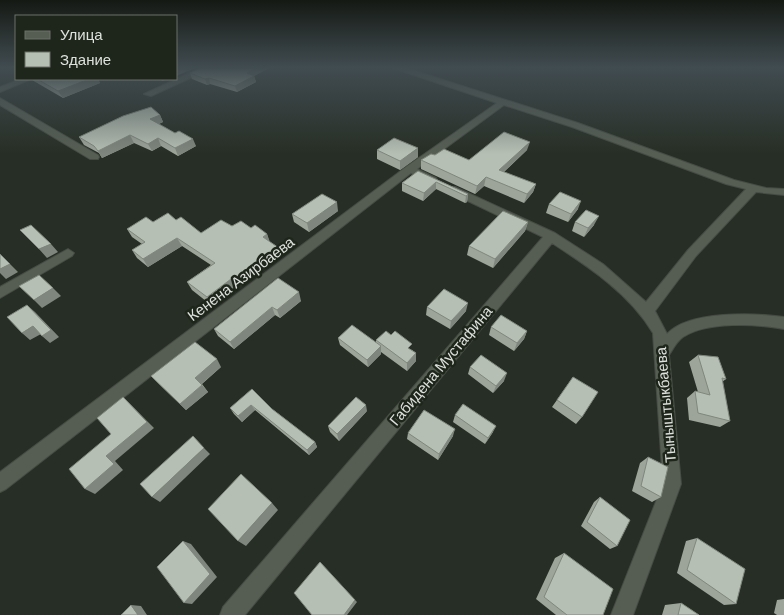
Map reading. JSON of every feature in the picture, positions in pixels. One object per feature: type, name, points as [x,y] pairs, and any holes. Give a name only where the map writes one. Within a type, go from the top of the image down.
[{"type":"street","points":[[486,97],[575,125],[730,182],[766,191],[784,192]]},
{"type":"street","points":[[0,101],[94,157]]},
{"type":"street","name":"Кенена Азирбаева","points":[[0,483],[410,169],[503,102]]},
{"type":"street","points":[[410,169],[551,236]]},
{"type":"street","points":[[647,311],[692,253],[754,188]]},
{"type":"street","name":"Тыныштыкбаева","points":[[551,236],[598,267],[647,311],[660,332],[672,484],[622,615]]},
{"type":"street","name":"Габидена Мустафина","points":[[231,615],[551,236]]},
{"type":"street","points":[[0,292],[68,253]]},
{"type":"street","points":[[662,354],[677,333],[711,321],[770,320],[784,323]]},
{"type":"building","points":[[151,107],[160,115],[150,119],[175,133],[179,131],[193,139],[175,148],[158,138],[148,144],[130,135],[98,151],[94,146],[79,137],[123,116]]},
{"type":"building","points":[[504,132],[530,142],[499,170],[536,184],[527,194],[486,177],[477,186],[421,160],[431,154],[435,155],[444,149],[469,160]]},
{"type":"building","points":[[394,138],[418,148],[400,161],[377,150]]},
{"type":"building","points":[[418,171],[468,194],[466,196],[436,182],[424,193],[402,183]]},
{"type":"building","points":[[560,192],[581,201],[571,214],[549,204]]},
{"type":"building","points":[[322,194],[337,202],[307,223],[292,214]]},
{"type":"building","points":[[586,210],[599,216],[588,228],[575,222]]},
{"type":"building","points":[[503,211],[528,222],[495,259],[469,246]]},
{"type":"building","points":[[168,213],[176,220],[181,217],[201,233],[221,220],[232,226],[241,221],[251,228],[255,225],[267,234],[263,237],[279,248],[239,278],[235,276],[207,297],[187,282],[215,263],[177,238],[143,259],[132,250],[145,242],[127,229],[146,217],[153,222]]},
{"type":"building","points":[[31,225],[51,244],[39,249],[20,230]]},
{"type":"building","points":[[0,254],[10,264],[0,269]]},
{"type":"building","points":[[39,275],[53,288],[34,300],[19,286]]},
{"type":"building","points":[[278,278],[299,292],[277,310],[272,307],[230,342],[214,329]]},
{"type":"building","points":[[444,289],[468,303],[451,321],[427,307]]},
{"type":"building","points":[[27,305],[51,330],[42,336],[33,326],[22,333],[7,317]]},
{"type":"building","points":[[501,315],[527,331],[517,343],[491,327]]},
{"type":"building","points":[[352,325],[381,346],[367,360],[338,338]]},
{"type":"building","points":[[386,331],[391,335],[395,331],[412,344],[408,348],[416,353],[407,363],[376,340]]},
{"type":"building","points":[[195,342],[217,359],[195,378],[202,385],[180,404],[151,376]]},
{"type":"building","points":[[481,355],[507,373],[496,386],[470,367]]},
{"type":"building","points":[[698,355],[718,357],[726,379],[722,378],[730,421],[698,413],[695,391],[710,395]]},
{"type":"building","points":[[573,377],[598,392],[582,417],[557,400]]},
{"type":"building","points":[[252,389],[272,409],[315,442],[307,450],[251,405],[238,416],[230,408]]},
{"type":"building","points":[[123,397],[147,422],[106,456],[114,464],[85,489],[69,469],[111,434],[97,418]]},
{"type":"building","points":[[356,397],[366,405],[337,434],[328,426]]},
{"type":"building","points":[[463,404],[496,426],[488,438],[455,415]]},
{"type":"building","points":[[424,410],[455,429],[439,454],[408,433]]},
{"type":"building","points":[[193,436],[204,448],[152,497],[140,484]]},
{"type":"building","points":[[648,457],[668,467],[661,497],[641,486]]},
{"type":"building","points":[[241,474],[272,503],[238,541],[208,509]]},
{"type":"building","points":[[600,497],[630,520],[617,546],[587,522]]},
{"type":"building","points":[[697,538],[745,569],[736,604],[687,570]]},
{"type":"building","points":[[183,541],[210,574],[184,603],[157,567]]},
{"type":"building","points":[[564,553],[613,589],[603,615],[567,615],[544,597]]},
{"type":"building","points":[[320,562],[355,600],[344,615],[312,615],[294,593]]},
{"type":"building","points":[[681,603],[699,615],[678,615]]},
{"type":"building","points":[[131,605],[138,615],[121,615]]}]
